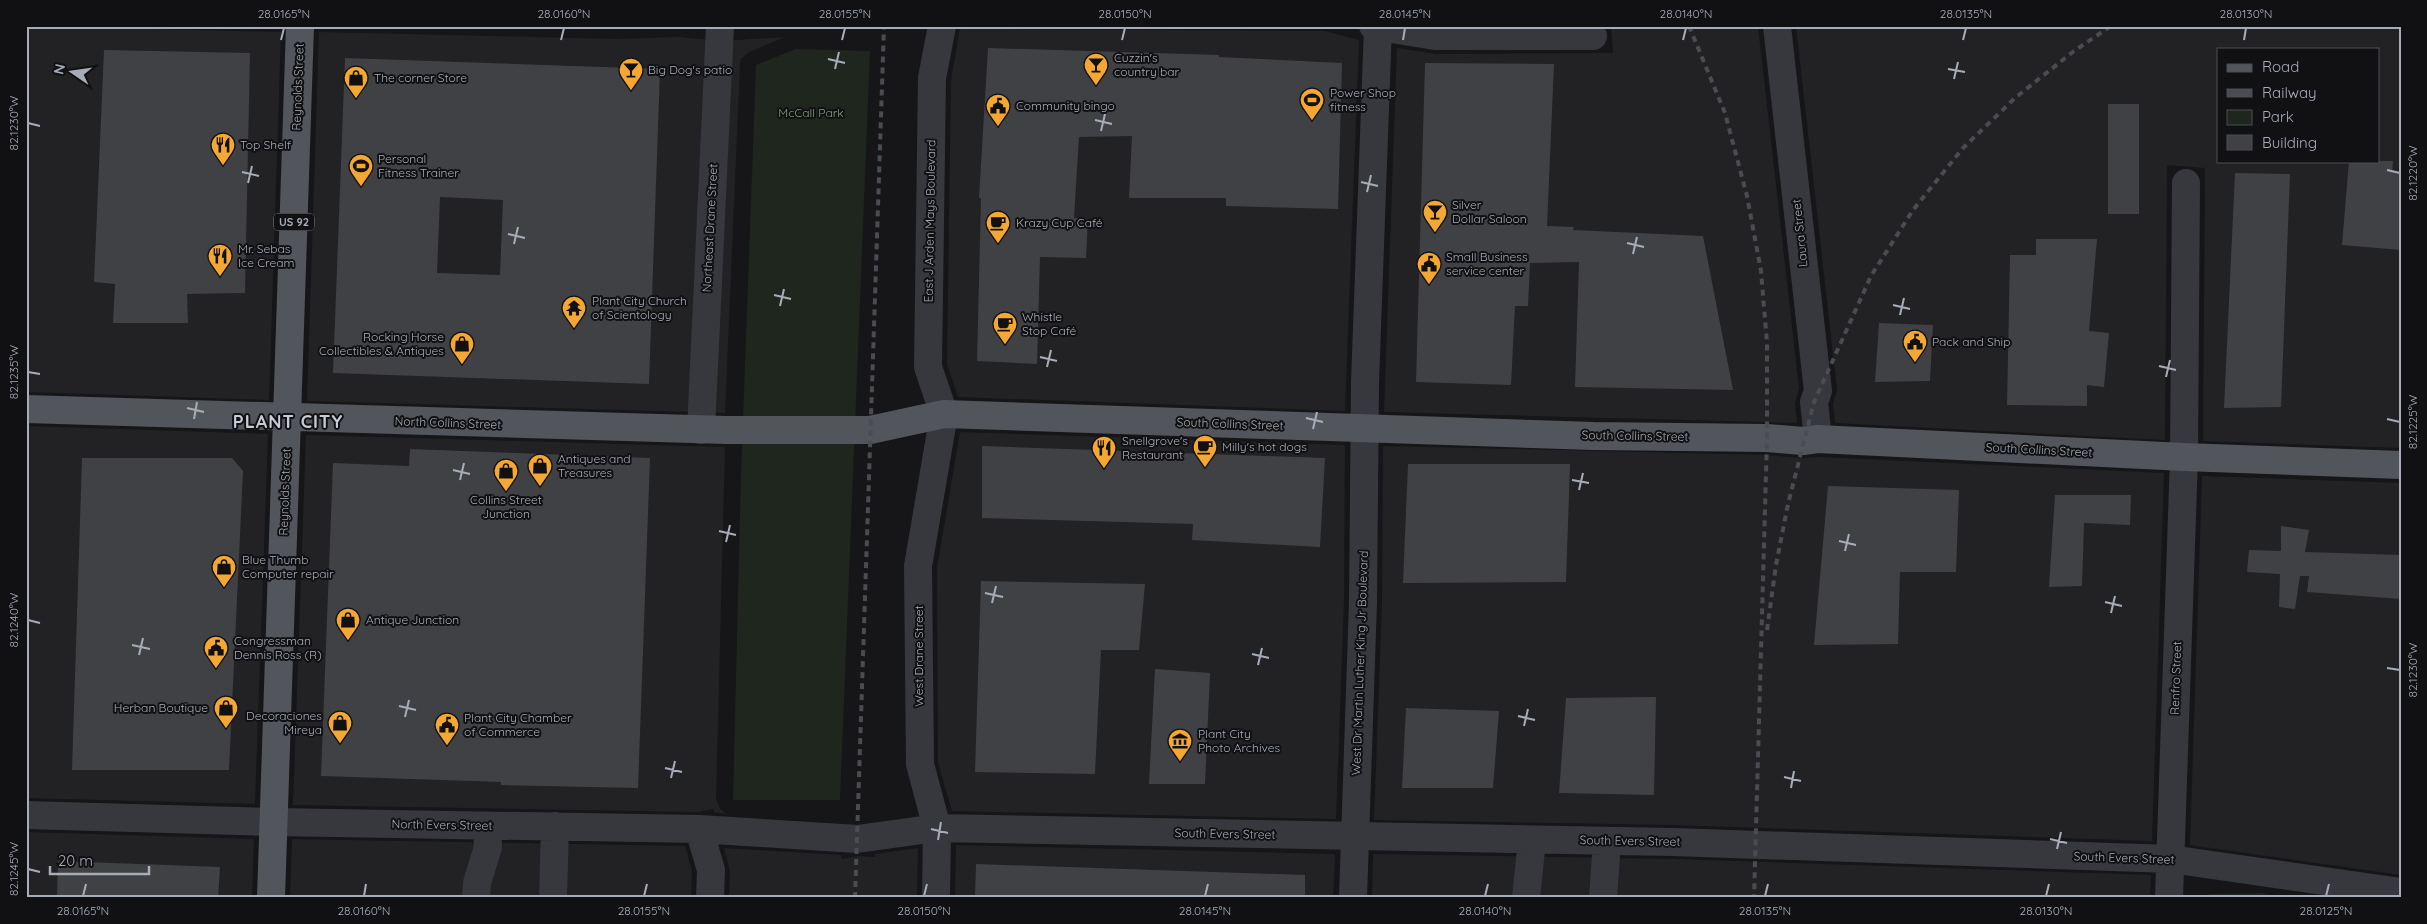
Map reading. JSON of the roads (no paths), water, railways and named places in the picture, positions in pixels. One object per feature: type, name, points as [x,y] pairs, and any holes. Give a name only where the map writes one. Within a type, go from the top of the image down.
[{"type":"main road","name":"Reynolds Street","points":[[271,898],[300,26]]},
{"type":"main road","name":"North Collins Street","points":[[26,409],[701,430],[870,430]]},
{"type":"main road","name":"South Collins Street","points":[[870,430],[944,414],[1364,428],[1767,438],[1803,441],[1818,439],[2184,457],[2401,465]]},
{"type":"street","name":"Northeast Drane Street","points":[[701,430],[720,26]]},
{"type":"street","name":"East J Arden Mays Boulevard","points":[[942,26],[932,78],[928,367],[944,414]]},
{"type":"street","name":"Laura Street","points":[[1777,26],[1818,391],[1814,402],[1818,439]]},
{"type":"street","points":[[1376,27],[1435,36],[1593,36]]},
{"type":"street","name":"West Dr Martin Luther King Jr Boulevard","points":[[1352,898],[1363,602],[1364,428],[1376,27]]},
{"type":"street","name":"Renfro Street","points":[[2169,898],[2184,457],[2186,183]]},
{"type":"street","name":"West Drane Street","points":[[936,898],[937,828],[920,764],[918,566],[944,414]]},
{"type":"street","name":"North Evers Street","points":[[26,815],[274,822],[700,829],[857,839]]},
{"type":"street","points":[[476,898],[477,883],[488,847],[487,826]]},
{"type":"street","points":[[553,898],[555,826]]},
{"type":"street","name":"South Evers Street","points":[[857,839],[937,828],[1607,841],[2170,859],[2401,892]]},
{"type":"street","points":[[700,829],[711,870],[710,898]]},
{"type":"street","points":[[1526,898],[1532,840]]},
{"type":"street","points":[[1603,898],[1607,841]]},
{"type":"railway","points":[[855,898],[884,26]]},
{"type":"railway","points":[[1689,26],[1725,113],[1747,196],[1761,271],[1767,343],[1767,438],[1754,898]]},
{"type":"railway","points":[[1767,630],[1776,565],[1788,504],[1814,402],[1871,276],[1913,210],[1963,148],[2015,98],[2074,51],[2111,26]]},
{"type":"place","name":"Cuzzin's country bar","points":[[1096,86]]},
{"type":"place","name":"Big Dog's patio","points":[[631,91]]},
{"type":"place","name":"The corner Store","points":[[356,99]]},
{"type":"place","name":"Power Shop fitness","points":[[1312,121]]},
{"type":"place","name":"Community bingo","points":[[998,127]]},
{"type":"place","name":"Top Shelf","points":[[223,166]]},
{"type":"place","name":"Personal Fitness Trainer","points":[[361,187]]},
{"type":"place","name":"Silver Dollar Saloon","points":[[1435,233]]},
{"type":"place","name":"Krazy Cup Café","points":[[998,244]]},
{"type":"place","name":"Mr. Sebas Ice Cream","points":[[220,277]]},
{"type":"place","name":"Small Business service center","points":[[1429,285]]},
{"type":"place","name":"Plant City Church of Scientology","points":[[574,329]]},
{"type":"place","name":"Whistle Stop Café","points":[[1005,345]]},
{"type":"place","name":"Pack and Ship","points":[[1915,363]]},
{"type":"place","name":"Rocking Horse Collectibles & Antiques","points":[[462,365]]},
{"type":"place","name":"Milly's hot dogs","points":[[1205,468]]},
{"type":"place","name":"Snellgrove's Restaurant","points":[[1104,469]]},
{"type":"place","name":"Antiques and Treasures","points":[[540,487]]},
{"type":"place","name":"Collins Street Junction","points":[[506,492]]},
{"type":"place","name":"Blue Thumb Computer repair","points":[[224,588]]},
{"type":"place","name":"Antique Junction","points":[[348,641]]},
{"type":"place","name":"Congressman Dennis Ross (R)","points":[[216,669]]},
{"type":"place","name":"Herban Boutique","points":[[226,729]]},
{"type":"place","name":"Decoraciones Mireya","points":[[340,744]]},
{"type":"place","name":"Plant City Chamber of Commerce","points":[[447,746]]},
{"type":"place","name":"Plant City Photo Archives","points":[[1180,762]]},
{"type":"district","name":"PLANT CITY","points":[[288,422]]},
{"type":"park label","name":"McCall Park","points":[[811,113]]}]
